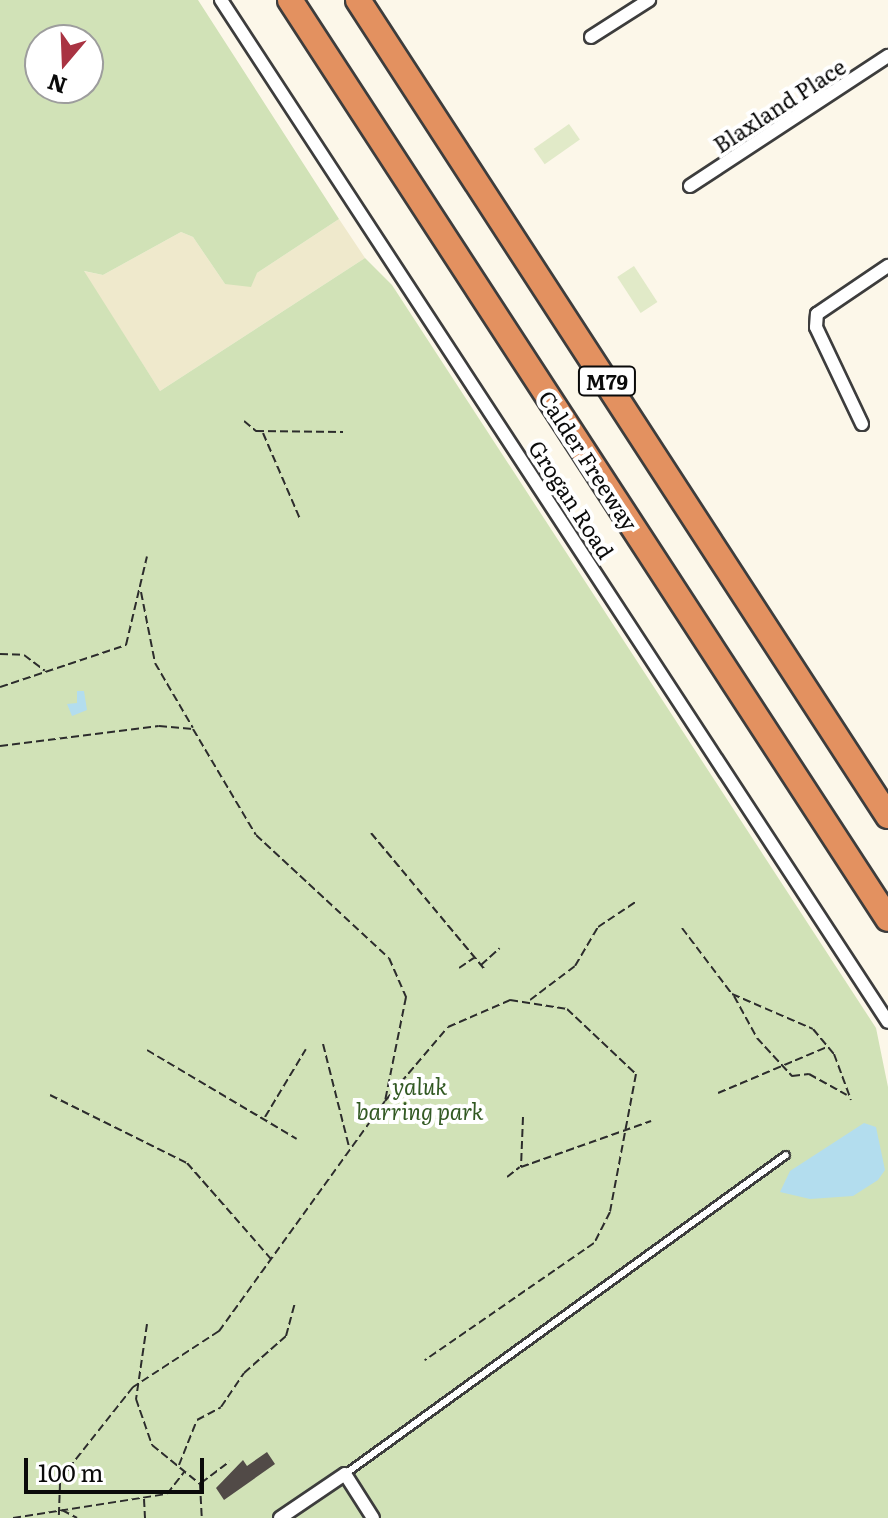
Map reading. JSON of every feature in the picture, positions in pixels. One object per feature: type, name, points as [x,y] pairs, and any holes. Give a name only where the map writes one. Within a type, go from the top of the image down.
[{"type":"highway","name":"Calder Freeway","points":[[290,0],[888,919]]},
{"type":"highway","name":"M79","points":[[358,0],[888,816]]},
{"type":"highway","points":[[654,559],[888,937]]},
{"type":"highway","points":[[854,763],[888,809]]},
{"type":"street","name":"Grogan Road","points":[[221,0],[888,1022]]},
{"type":"street","points":[[591,37],[649,0]]},
{"type":"street","name":"Blaxland Place","points":[[690,186],[888,56]]},
{"type":"street","points":[[862,424],[816,327],[817,314],[888,266]]},
{"type":"street","points":[[280,1518],[345,1474],[373,1518]]},
{"type":"lane","points":[[345,1474],[455,1390],[786,1155]]},
{"type":"path","points":[[244,421],[263,431],[343,432]]},
{"type":"path","points":[[263,431],[300,519]]},
{"type":"path","points":[[0,687],[126,645],[147,556]]},
{"type":"path","points":[[140,590],[155,663],[187,706],[193,729],[275,858],[400,970],[406,997],[385,1101]]},
{"type":"path","points":[[0,654],[24,655],[45,671]]},
{"type":"path","points":[[0,746],[159,726],[193,729]]},
{"type":"path","points":[[371,833],[485,970]]},
{"type":"path","points":[[530,1000],[575,966],[598,927],[637,901]]},
{"type":"path","points":[[682,928],[782,1065],[848,1095]]},
{"type":"path","points":[[481,965],[500,948]]},
{"type":"path","points":[[459,968],[475,958]]},
{"type":"path","points":[[732,994],[808,1025],[829,1046],[851,1100]]},
{"type":"path","points":[[61,1518],[65,1474],[133,1387],[209,1341],[385,1101],[456,1020],[510,1000],[530,1000],[567,1009],[636,1074],[610,1212],[594,1243],[425,1360]]},
{"type":"path","points":[[323,1044],[350,1150]]},
{"type":"path","points":[[718,1093],[829,1046]]},
{"type":"path","points":[[264,1119],[306,1049]]},
{"type":"path","points":[[147,1050],[297,1139]]},
{"type":"path","points":[[50,1095],[187,1163],[271,1259]]},
{"type":"path","points":[[521,1167],[523,1117]]},
{"type":"path","points":[[507,1177],[521,1167],[651,1121]]},
{"type":"path","points":[[178,1466],[197,1420],[221,1407],[244,1373],[286,1336],[295,1302]]},
{"type":"path","points":[[147,1324],[133,1387],[148,1438],[200,1484],[202,1518]]},
{"type":"path","points":[[200,1484],[230,1461]]},
{"type":"path","points":[[13,1518],[167,1494],[185,1471]]},
{"type":"path","points":[[144,1497],[145,1518]]},
{"type":"path","points":[[61,1509],[77,1518]]},
{"type":"shaded area","points":[[339,219],[365,258],[160,391],[83,271],[103,275],[181,232],[193,237],[225,284],[257,273]]},
{"type":"green space","name":"yaluk barring park","points":[[0,0],[198,0],[339,219],[257,273],[251,287],[225,284],[193,237],[181,232],[103,275],[84,271],[160,391],[365,258],[392,285],[876,1028],[888,1087],[888,1518],[0,1518]]},
{"type":"green space","points":[[569,124],[580,140],[545,164],[534,149]]},
{"type":"green space","points":[[634,266],[657,302],[641,313],[617,277]]},
{"type":"water","points":[[77,691],[84,691],[87,710],[72,716],[67,704],[77,703]]},
{"type":"water","points":[[864,1123],[876,1127],[885,1170],[878,1180],[853,1196],[810,1199],[780,1192],[790,1171]]},
{"type":"building","points":[[267,1452],[275,1464],[224,1500],[216,1488],[243,1460],[247,1466]]}]
